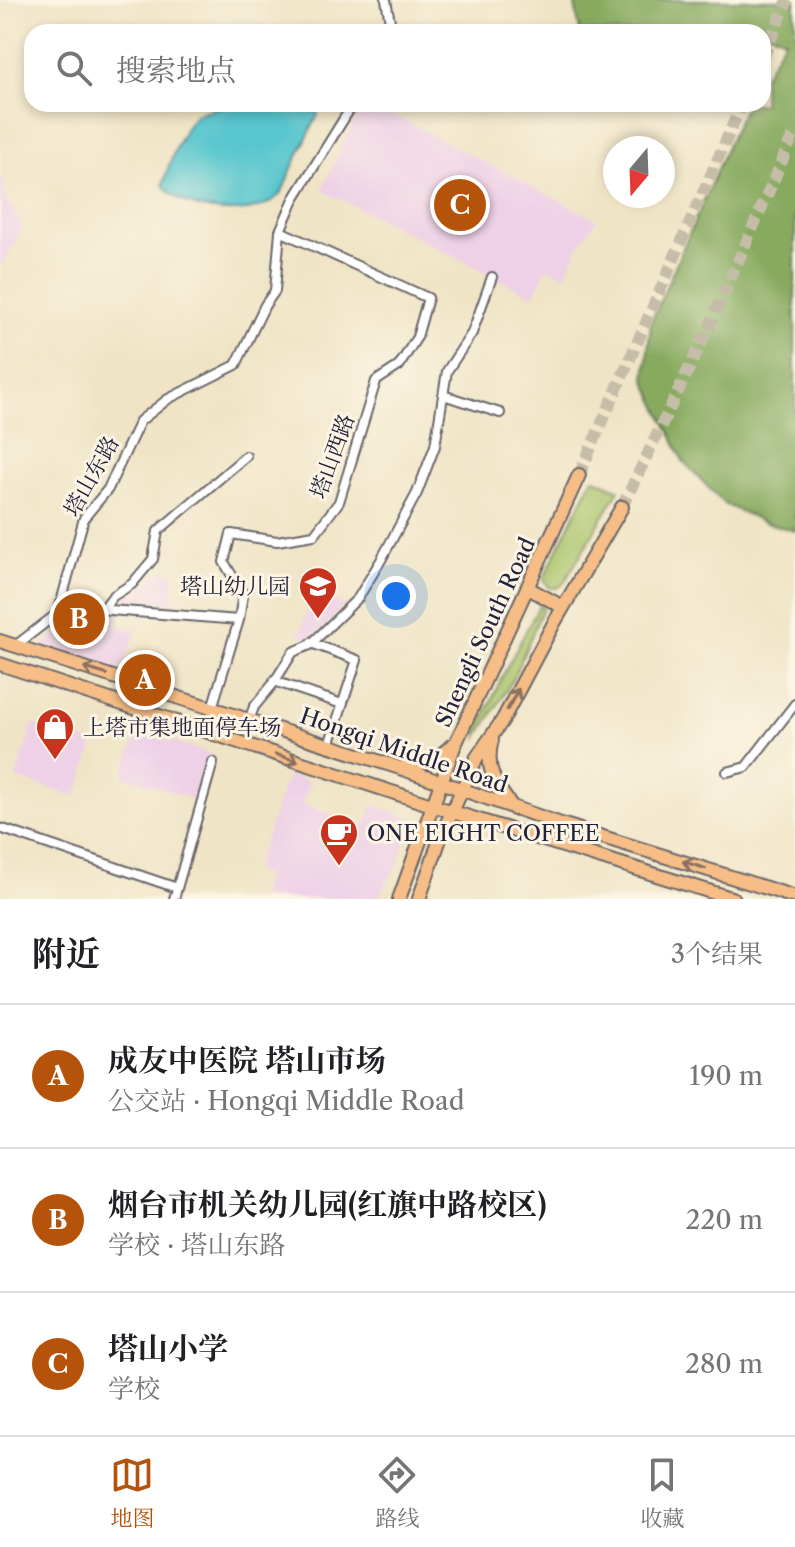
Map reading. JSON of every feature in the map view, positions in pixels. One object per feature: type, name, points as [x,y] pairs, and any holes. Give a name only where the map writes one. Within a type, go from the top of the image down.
[{"type":"main road","name":"Shengli South Road","points":[[399,899],[461,732],[579,475]]},
{"type":"main road","points":[[419,899],[441,836],[477,757],[494,734],[622,507]]},
{"type":"main road","points":[[528,588],[563,607]]},
{"type":"main road","name":"Hongqi Middle Road","points":[[0,641],[795,897]]},
{"type":"main road","name":"Hongqi Middle Road","points":[[0,664],[433,806],[734,899]]},
{"type":"main road","points":[[400,768],[435,758],[445,752],[461,732]]},
{"type":"main road","points":[[494,734],[489,755],[492,776],[514,809]]},
{"type":"street","points":[[386,0],[390,24]]},
{"type":"street","name":"塔山东路","points":[[58,613],[84,518],[108,489],[140,421],[168,399],[236,365],[275,291],[280,231],[294,199],[348,112]]},
{"type":"street","name":"塔山西路","points":[[212,708],[239,620],[243,594],[224,562],[231,534],[277,541],[314,535],[339,502],[376,381],[399,366],[417,337],[428,298],[280,231]]},
{"type":"street","points":[[249,720],[254,707],[293,652],[311,643],[358,598],[417,493],[435,446],[447,371],[472,333],[492,277]]},
{"type":"street","points":[[443,395],[500,413]]},
{"type":"street","points":[[103,609],[113,596],[132,584],[153,559],[158,531],[246,456]]},
{"type":"street","points":[[15,646],[58,613],[84,608],[239,620]]},
{"type":"street","points":[[311,643],[357,660],[329,745]]},
{"type":"street","points":[[274,681],[342,704]]},
{"type":"street","points":[[727,772],[746,767],[795,704]]},
{"type":"street","points":[[174,899],[213,762]]},
{"type":"street","points":[[0,828],[177,888]]},
{"type":"shaded area","points":[[358,112],[395,116],[597,220],[580,243],[565,275],[547,268],[533,296],[322,190]]},
{"type":"shaded area","points":[[0,176],[4,178],[3,193],[22,227],[3,266],[0,265]]},
{"type":"shaded area","points":[[162,571],[174,574],[173,603],[124,601],[116,625],[136,631],[122,670],[42,646],[72,616],[106,621],[116,599],[138,592]]},
{"type":"shaded area","name":"塔山幼儿园","points":[[316,595],[346,605],[309,642],[299,635],[309,604]]},
{"type":"shaded area","name":"上塔市集地面停车场","points":[[33,724],[94,743],[77,797],[16,778]]},
{"type":"shaded area","points":[[138,730],[213,755],[199,801],[123,776]]},
{"type":"shaded area","points":[[288,774],[310,782],[302,804],[365,827],[373,805],[413,819],[398,864],[377,899],[271,899],[260,895],[266,876],[254,871]]},
{"type":"green space","points":[[574,0],[795,0],[795,531],[766,523],[724,504],[683,461],[645,379],[651,322],[743,112],[771,112],[771,63],[785,39],[771,33],[771,24],[578,24]]},
{"type":"green space","points":[[593,478],[619,490],[563,584],[550,588],[544,580],[546,573]]},
{"type":"green space","points":[[540,604],[543,608],[512,681],[478,737],[478,730],[502,677]]},
{"type":"water","points":[[317,112],[318,115],[281,193],[256,208],[220,211],[186,203],[163,185],[182,136],[198,114]]},
{"type":"tunnel","points":[[771,39],[788,0]]},
{"type":"tunnel","points":[[579,475],[738,112]]},
{"type":"tunnel","points":[[622,507],[712,321],[795,131]]},
{"type":"place","name":"塔山小学","points":[[460,205]]},
{"type":"place","name":"烟台市机关幼儿园(红旗中路校区)","points":[[79,619]]},
{"type":"place","name":"塔山幼儿园","points":[[318,620]]},
{"type":"place","name":"成友中医院 塔山市场","points":[[145,680]]},
{"type":"place","name":"上塔市集地面停车场","points":[[55,761]]},
{"type":"place","name":"ONE EIGHT COFFEE","points":[[339,867]]}]
